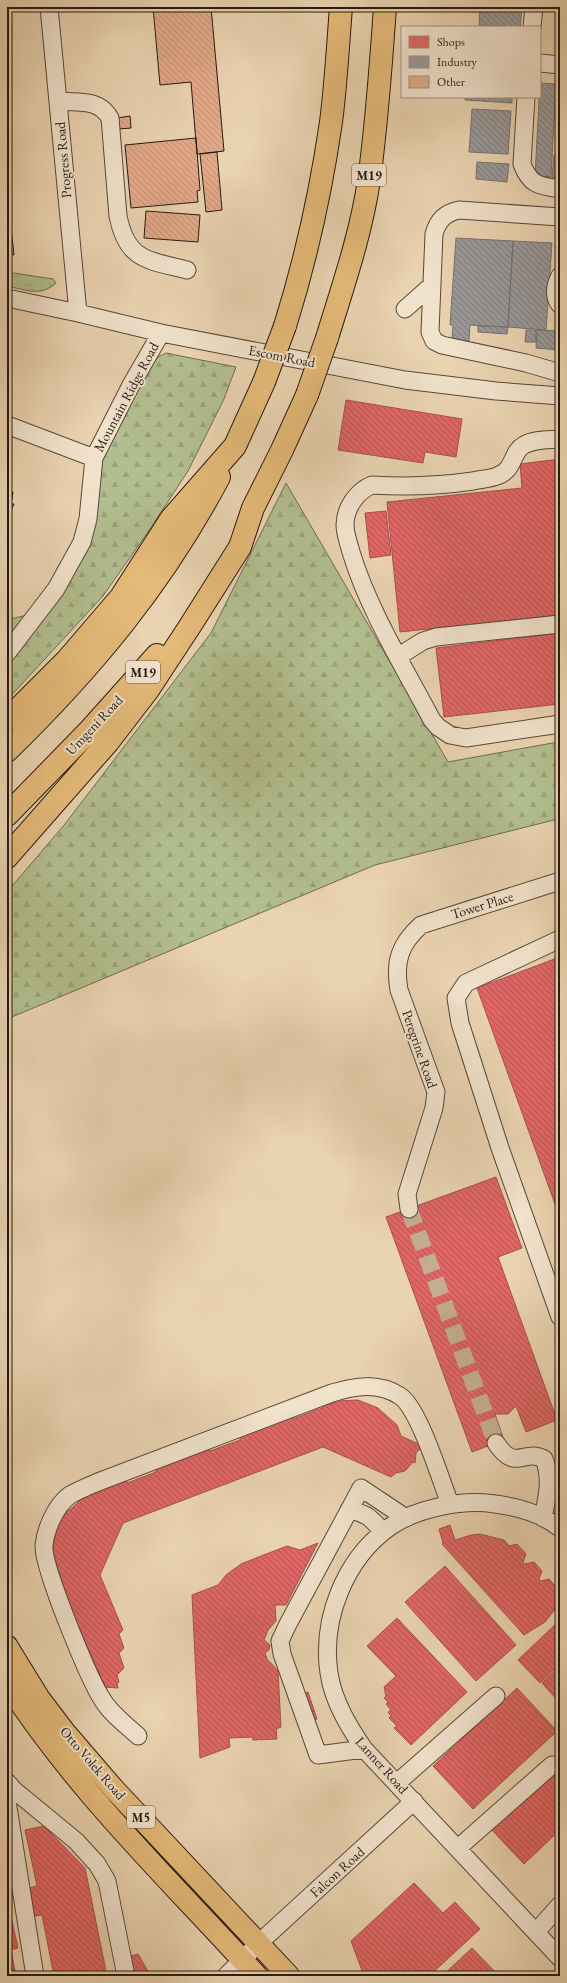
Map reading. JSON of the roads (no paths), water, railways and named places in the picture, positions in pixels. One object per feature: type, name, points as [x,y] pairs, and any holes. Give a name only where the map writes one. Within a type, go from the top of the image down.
[{"type":"highway","points":[[7,751],[89,667],[145,596],[195,522],[235,446],[264,382],[285,326],[300,278],[318,202],[331,121],[341,7]]},
{"type":"highway","name":"M19","points":[[253,508],[307,395],[327,338],[352,256],[368,181],[380,84],[385,7]]},
{"type":"highway","points":[[7,720],[95,630],[121,597],[171,519],[235,446]]},
{"type":"highway","points":[[7,857],[108,742],[148,690],[240,547],[253,508]]},
{"type":"highway","name":"Umgeni Road","points":[[7,815],[88,732],[148,667],[215,573],[253,508]]},
{"type":"main road","name":"Otto Volek Road","points":[[7,1646],[39,1698],[64,1731],[113,1788],[289,1976]]},
{"type":"main road","name":"Otto Volek Road","points":[[7,1682],[45,1737],[71,1770],[132,1841],[257,1976]]},
{"type":"street","name":"Progress Road","points":[[49,7],[78,313]]},
{"type":"street","points":[[532,26],[534,7]]},
{"type":"street","points":[[541,63],[560,65]]},
{"type":"street","points":[[526,98],[522,164],[525,173],[528,178],[540,186],[560,189]]},
{"type":"street","points":[[58,101],[97,104],[105,110],[110,118],[118,216],[121,229],[127,243],[144,259],[186,270]]},
{"type":"street","points":[[560,217],[459,210],[450,211],[439,221],[434,234],[430,332],[433,339],[438,343],[526,363],[560,373]]},
{"type":"street","points":[[560,276],[555,294],[560,305]]},
{"type":"street","points":[[405,309],[432,285]]},
{"type":"street","name":"Escom Road","points":[[7,298],[161,333],[428,383],[496,391],[560,396]]},
{"type":"street","name":"Mountain Ridge Road","points":[[7,653],[56,589],[82,542],[88,519],[94,458],[131,384],[161,333]]},
{"type":"street","points":[[7,425],[94,458]]},
{"type":"street","points":[[560,439],[533,442],[522,446],[518,449],[508,470],[496,477],[430,486],[372,485],[365,488],[353,499],[345,524],[356,569],[378,617],[432,720],[438,727],[450,735],[466,738],[560,724]]},
{"type":"street","points":[[399,656],[422,641],[436,637],[560,624]]},
{"type":"street","name":"Tower Place","points":[[409,936],[422,925],[560,880]]},
{"type":"street","name":"Peregrine Road","points":[[409,936],[399,956],[396,973],[399,990],[436,1092],[434,1108],[407,1194],[409,1209]]},
{"type":"street","points":[[560,939],[466,983],[456,998],[460,1023],[497,1141],[560,1317]]},
{"type":"street","points":[[138,1736],[102,1701],[92,1682],[48,1569],[44,1546],[48,1528],[56,1510],[69,1496],[98,1482],[354,1386],[378,1387],[401,1396],[418,1419],[450,1504]]},
{"type":"street","points":[[496,1443],[504,1454],[510,1458],[539,1456],[544,1459],[549,1472],[549,1488],[543,1518]]},
{"type":"street","points":[[364,1749],[318,1755],[282,1654],[280,1641],[361,1488],[406,1518]]},
{"type":"street","name":"Lanner Road","points":[[560,1528],[529,1511],[507,1505],[476,1501],[450,1504],[406,1518],[383,1532],[366,1550],[345,1577],[335,1601],[328,1640],[329,1673],[338,1702],[349,1726],[364,1749],[560,1958]]},
{"type":"street","points":[[349,1510],[363,1513],[371,1517],[383,1532]]},
{"type":"street","points":[[397,1783],[496,1696]]},
{"type":"street","points":[[458,1848],[552,1765]]},
{"type":"street","points":[[7,1782],[19,1795],[76,1841],[97,1864],[107,1881],[126,1976]]},
{"type":"street","points":[[7,1801],[35,1976]]},
{"type":"street","name":"Falcon Road","points":[[226,1976],[259,1943],[414,1801]]},
{"type":"street","points":[[536,1932],[560,1905]]},
{"type":"tunnel","points":[[409,1209],[496,1443]]}]
